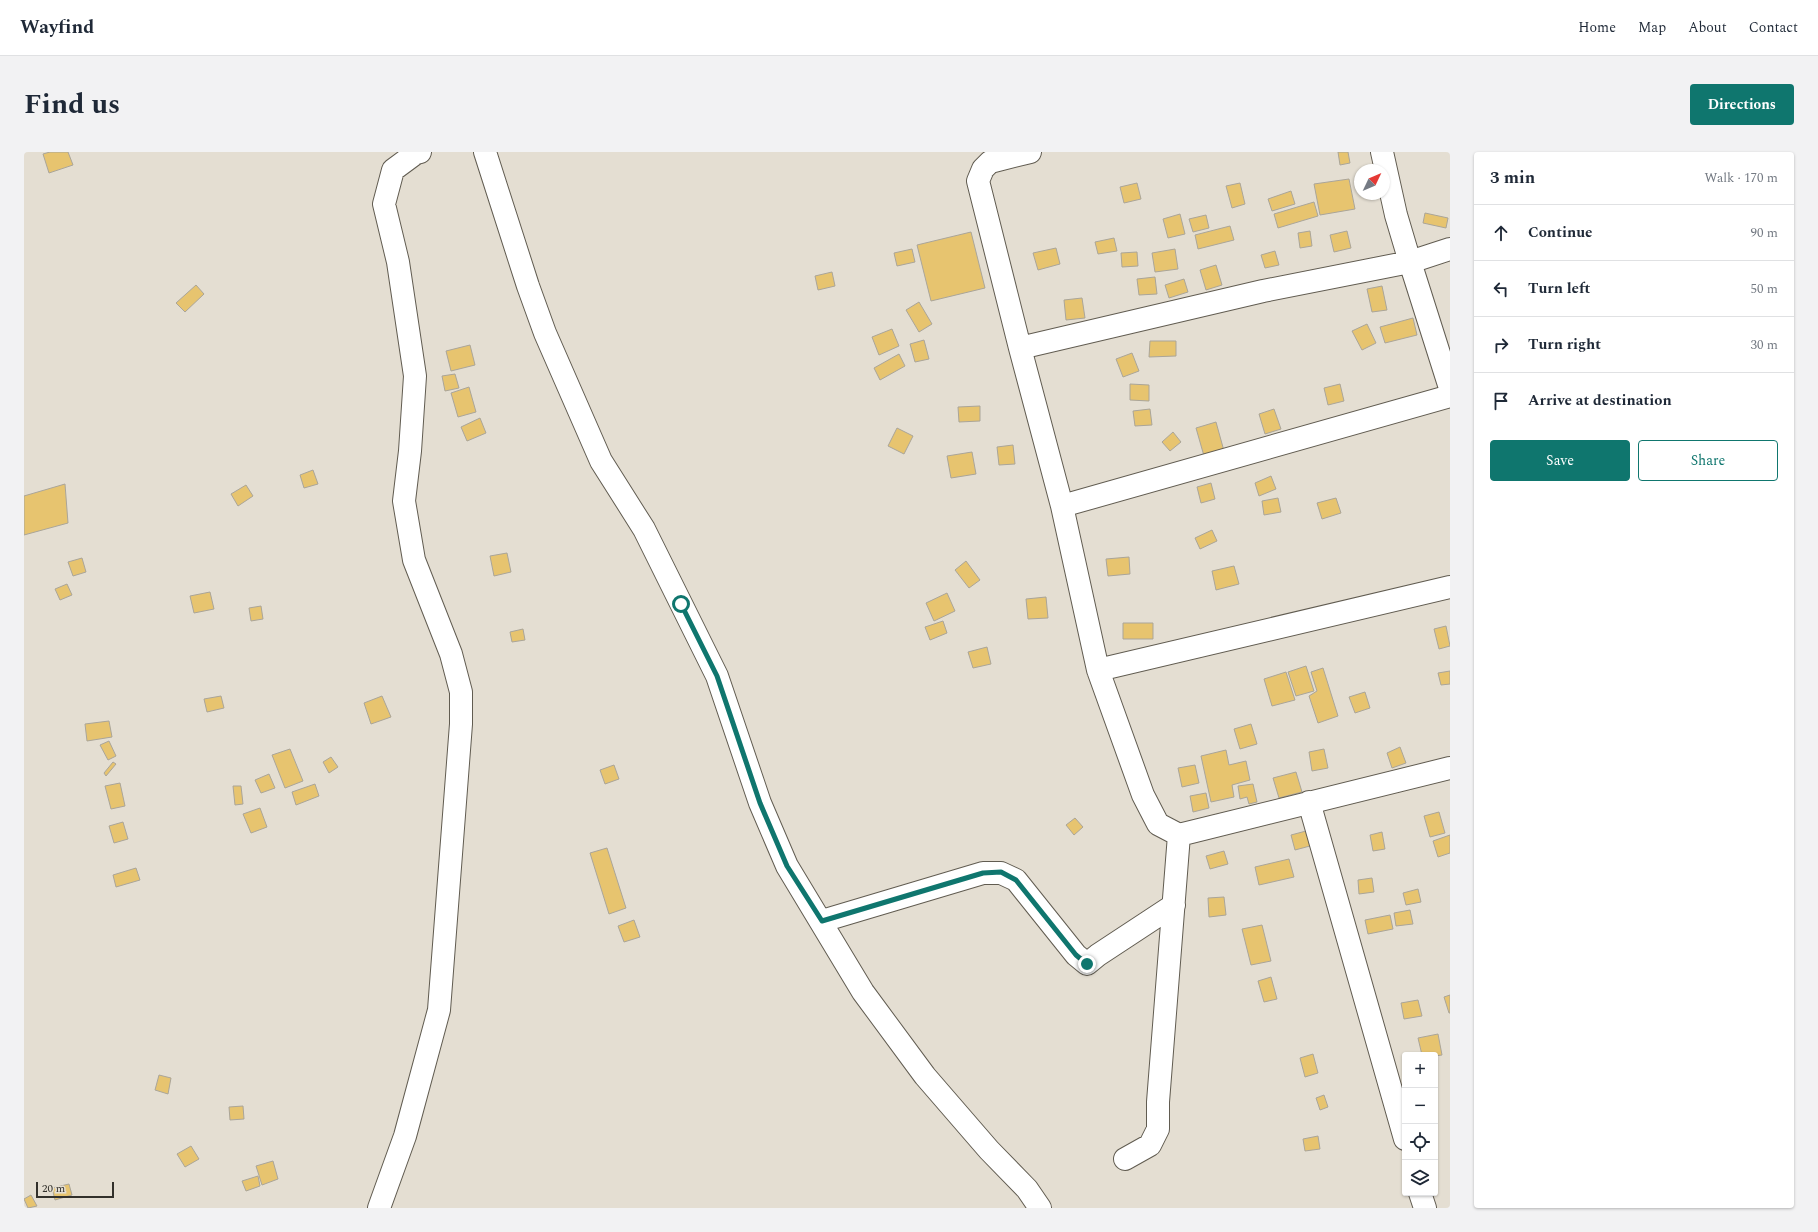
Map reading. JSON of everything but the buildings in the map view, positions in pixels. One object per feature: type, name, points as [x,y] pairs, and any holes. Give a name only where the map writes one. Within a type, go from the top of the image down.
[{"type":"street","points":[[379,1208],[405,1136],[439,1010],[461,724],[461,692],[451,654],[414,560],[404,500],[410,451],[415,376],[398,262],[384,204],[393,170],[416,153],[420,152]]},
{"type":"street","points":[[485,152],[528,286],[546,333],[601,461],[644,529],[717,676],[760,803],[787,866],[822,921],[863,992],[925,1076],[989,1150],[1027,1189],[1040,1208]]},
{"type":"street","points":[[1030,152],[990,162],[983,169],[978,181],[1062,506],[1098,670],[1143,794],[1158,824],[1180,834],[1450,768]]},
{"type":"street","points":[[1382,152],[1396,215],[1450,388]]},
{"type":"street","points":[[1020,348],[1263,291],[1410,262],[1450,250]]},
{"type":"street","points":[[1062,506],[1450,396]]},
{"type":"street","points":[[1098,670],[1450,587]]},
{"type":"street","points":[[1309,802],[1402,1128]]},
{"type":"street","points":[[1125,1159],[1150,1145],[1158,1129],[1158,1102],[1180,834]]},
{"type":"street","points":[[822,921],[983,873],[1001,872],[1016,880],[1076,955],[1087,964],[1098,955],[1174,905]]},
{"type":"route","points":[[681,604],[717,676],[760,803],[787,866],[822,921],[983,873],[1001,872],[1016,880],[1076,955],[1087,964]]}]
